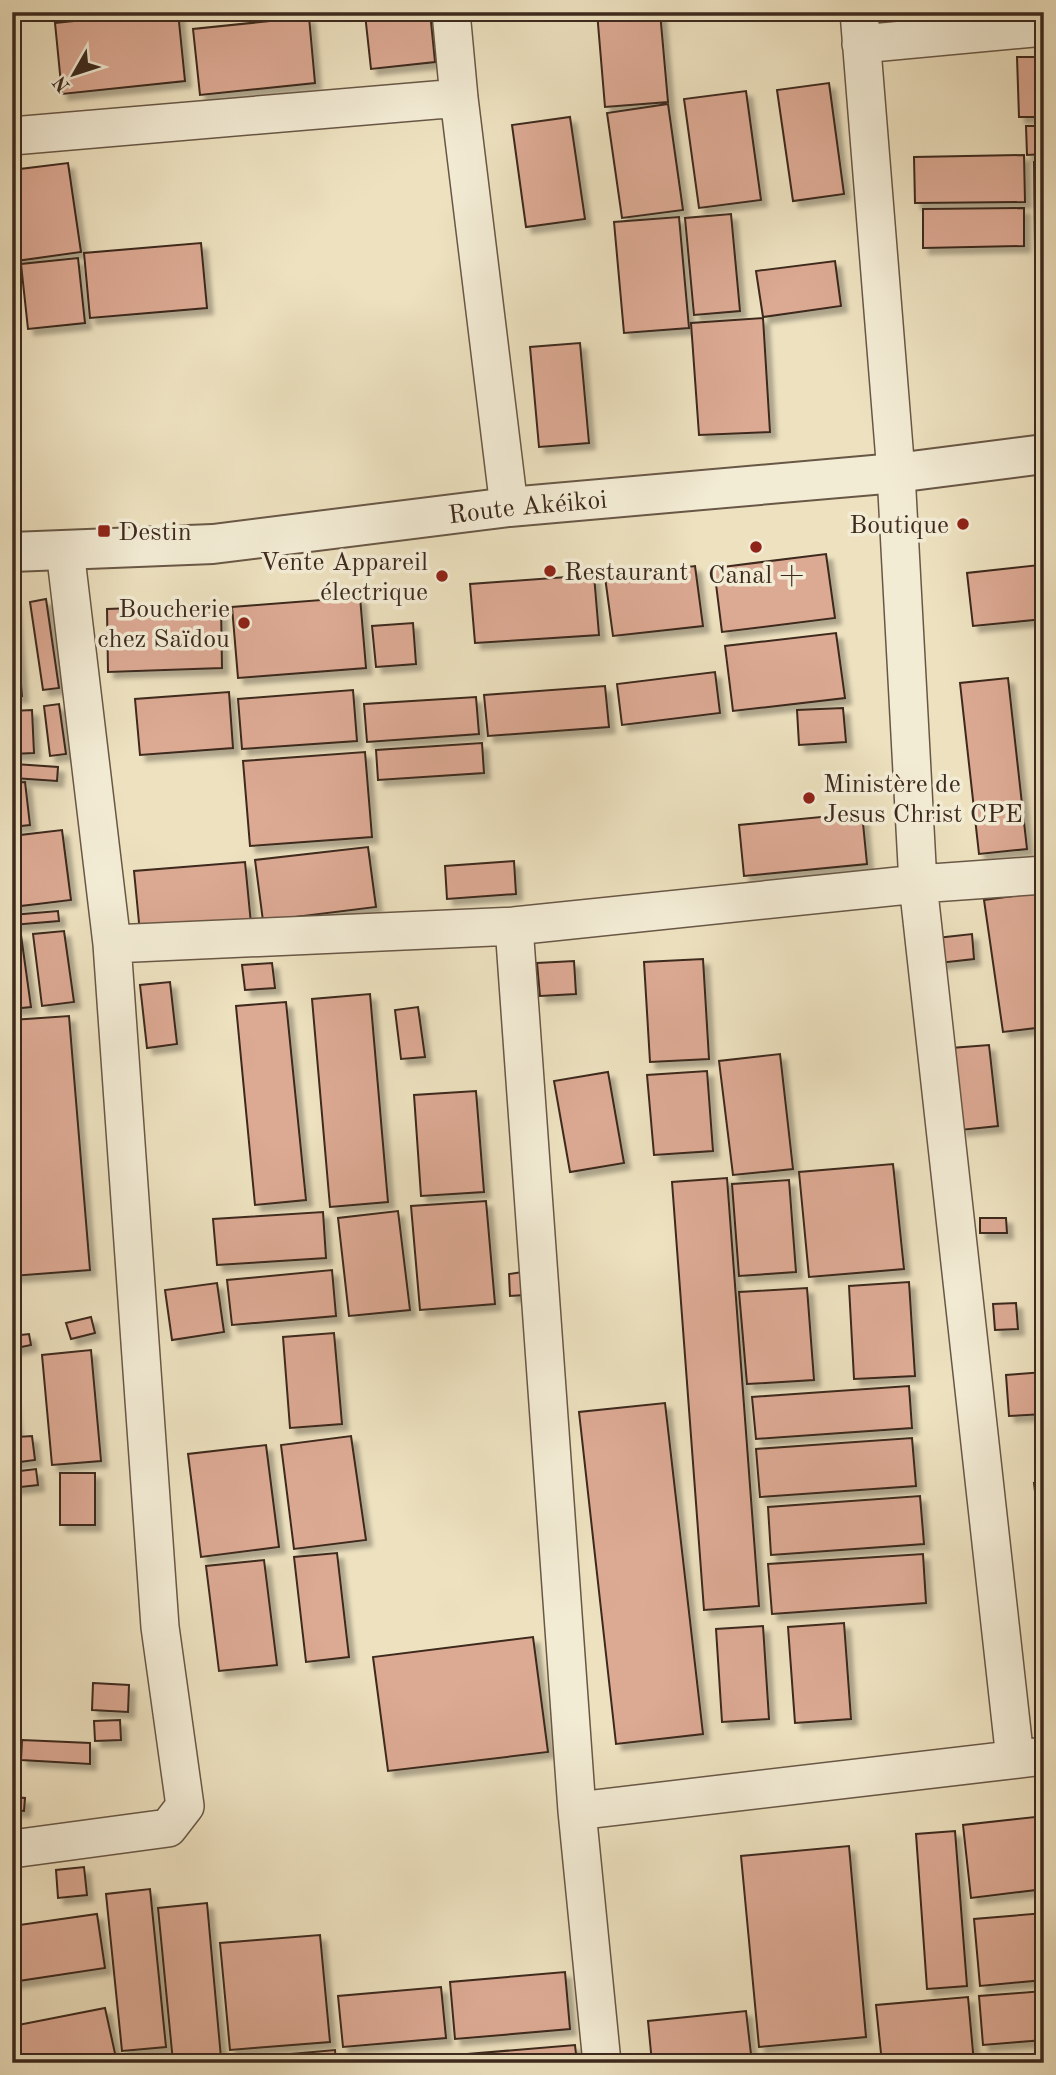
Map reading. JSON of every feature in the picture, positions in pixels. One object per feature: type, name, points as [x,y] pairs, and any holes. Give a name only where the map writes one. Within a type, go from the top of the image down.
[{"type":"street","points":[[451,12],[509,507]]},
{"type":"street","points":[[577,1811],[1029,1757],[918,884],[896,473],[860,28],[1044,27]]},
{"type":"street","points":[[12,136],[459,98]]},
{"type":"street","name":"Route Akéikoi","points":[[12,552],[213,544],[509,507],[896,473],[1044,454]]},
{"type":"street","points":[[12,1849],[168,1828],[185,1806],[160,1627],[112,944],[65,550]]},
{"type":"street","points":[[112,944],[514,926],[918,884],[1044,875]]},
{"type":"street","points":[[514,926],[577,1811],[601,2063]]},
{"type":"building","points":[[178,12],[185,81],[62,94],[55,23]]},
{"type":"building","points":[[430,12],[435,62],[371,69],[365,14]]},
{"type":"building","points":[[597,12],[660,12],[668,102],[605,107]]},
{"type":"building","points":[[309,17],[315,83],[200,95],[193,29]]},
{"type":"building","points":[[1017,57],[1044,57],[1044,117],[1019,117]]},
{"type":"building","points":[[829,83],[844,194],[793,201],[777,90]]},
{"type":"building","points":[[746,91],[761,200],[699,208],[684,99]]},
{"type":"building","points":[[668,104],[683,210],[622,218],[607,113]]},
{"type":"building","points":[[570,117],[585,219],[526,227],[512,125]]},
{"type":"building","points":[[1026,126],[1044,126],[1044,154],[1027,155]]},
{"type":"building","points":[[1024,155],[1025,202],[915,203],[914,157]]},
{"type":"building","points":[[1044,161],[1044,252],[1035,252],[1034,162]]},
{"type":"building","points":[[68,163],[81,252],[16,261],[12,233],[12,170]]},
{"type":"building","points":[[1024,208],[1024,246],[923,248],[923,209]]},
{"type":"building","points":[[731,214],[740,311],[694,315],[685,218]]},
{"type":"building","points":[[679,217],[689,328],[624,333],[614,222]]},
{"type":"building","points":[[201,243],[207,308],[90,318],[84,253]]},
{"type":"building","points":[[78,258],[85,323],[28,329],[21,264]]},
{"type":"building","points":[[835,261],[841,306],[763,317],[756,271]]},
{"type":"building","points":[[763,318],[770,432],[699,435],[691,323]]},
{"type":"building","points":[[1041,318],[1044,318],[1044,385],[1042,385]]},
{"type":"building","points":[[580,343],[589,443],[539,447],[530,347]]},
{"type":"building","points":[[826,554],[835,618],[722,632],[714,568]]},
{"type":"building","points":[[1039,565],[1044,619],[973,626],[967,573]]},
{"type":"building","points":[[695,566],[703,626],[613,636],[605,577]]},
{"type":"building","points":[[594,575],[599,635],[475,643],[470,584]]},
{"type":"building","points":[[360,597],[366,668],[238,678],[232,607]]},
{"type":"building","points":[[46,599],[59,688],[43,690],[30,602]]},
{"type":"building","points":[[12,601],[22,696],[12,697]]},
{"type":"building","points":[[221,605],[222,668],[108,672],[107,609]]},
{"type":"building","points":[[413,623],[416,664],[376,667],[372,626]]},
{"type":"building","points":[[836,633],[845,698],[733,711],[725,646]]},
{"type":"building","points":[[715,672],[720,713],[622,725],[617,684]]},
{"type":"building","points":[[1008,678],[1027,849],[979,854],[960,683]]},
{"type":"building","points":[[605,686],[609,727],[488,736],[484,695]]},
{"type":"building","points":[[353,690],[357,741],[242,749],[238,699]]},
{"type":"building","points":[[229,692],[233,748],[140,755],[135,699]]},
{"type":"building","points":[[476,697],[479,734],[367,742],[364,704]]},
{"type":"building","points":[[59,704],[66,754],[50,756],[44,706]]},
{"type":"building","points":[[843,708],[846,742],[799,745],[797,710]]},
{"type":"building","points":[[32,710],[34,753],[12,754],[12,711]]},
{"type":"building","points":[[482,743],[484,773],[378,780],[376,750]]},
{"type":"building","points":[[365,752],[372,837],[250,846],[243,761]]},
{"type":"building","points":[[15,764],[58,767],[57,781],[14,778]]},
{"type":"building","points":[[25,782],[30,825],[12,827],[12,783]]},
{"type":"building","points":[[862,813],[867,864],[744,876],[739,825]]},
{"type":"building","points":[[62,830],[71,900],[12,907],[12,836]]},
{"type":"building","points":[[368,847],[376,907],[263,921],[255,860]]},
{"type":"building","points":[[514,861],[516,894],[447,899],[445,866]]},
{"type":"building","points":[[245,862],[251,924],[140,933],[134,871]]},
{"type":"building","points":[[1035,893],[1044,955],[1044,1027],[1003,1032],[984,900]]},
{"type":"building","points":[[58,911],[59,921],[12,925],[12,915]]},
{"type":"building","points":[[64,931],[74,1002],[42,1006],[33,934]]},
{"type":"building","points":[[972,934],[974,959],[939,963],[937,938]]},
{"type":"building","points":[[21,935],[31,1007],[12,1009],[12,936]]},
{"type":"building","points":[[703,959],[709,1059],[650,1062],[644,962]]},
{"type":"building","points":[[574,961],[576,994],[540,996],[537,963]]},
{"type":"building","points":[[272,963],[275,988],[245,990],[242,965]]},
{"type":"building","points":[[170,982],[177,1044],[147,1048],[140,985]]},
{"type":"building","points":[[370,994],[388,1202],[330,1207],[312,999]]},
{"type":"building","points":[[286,1002],[306,1200],[255,1205],[236,1006]]},
{"type":"building","points":[[418,1007],[425,1057],[401,1059],[395,1010]]},
{"type":"building","points":[[69,1016],[90,1270],[12,1276],[12,1020]]},
{"type":"building","points":[[989,1045],[998,1126],[960,1130],[951,1048]]},
{"type":"building","points":[[780,1054],[793,1169],[733,1175],[719,1061]]},
{"type":"building","points":[[707,1071],[713,1151],[654,1155],[647,1075]]},
{"type":"building","points":[[608,1072],[624,1163],[570,1172],[554,1081]]},
{"type":"building","points":[[476,1091],[484,1192],[421,1196],[414,1095]]},
{"type":"building","points":[[893,1164],[904,1269],[809,1277],[799,1172]]},
{"type":"building","points":[[727,1178],[759,1606],[704,1610],[672,1182]]},
{"type":"building","points":[[789,1180],[796,1272],[739,1276],[732,1184]]},
{"type":"building","points":[[486,1201],[495,1304],[420,1310],[411,1206]]},
{"type":"building","points":[[398,1211],[410,1310],[349,1316],[338,1218]]},
{"type":"building","points":[[323,1212],[326,1258],[217,1265],[213,1219]]},
{"type":"building","points":[[980,1218],[1006,1218],[1007,1233],[980,1233]]},
{"type":"building","points":[[332,1270],[336,1316],[232,1325],[227,1280]]},
{"type":"building","points":[[523,1272],[524,1295],[510,1296],[509,1274]]},
{"type":"building","points":[[909,1282],[915,1376],[854,1379],[849,1286]]},
{"type":"building","points":[[217,1283],[224,1332],[172,1340],[165,1290]]},
{"type":"building","points":[[807,1288],[814,1380],[747,1384],[739,1292]]},
{"type":"building","points":[[1016,1303],[1018,1329],[995,1330],[993,1304]]},
{"type":"building","points":[[91,1317],[95,1333],[71,1339],[66,1323]]},
{"type":"building","points":[[334,1333],[342,1424],[290,1428],[283,1337]]},
{"type":"building","points":[[29,1334],[31,1345],[12,1349],[12,1336]]},
{"type":"building","points":[[91,1350],[101,1461],[52,1465],[42,1355]]},
{"type":"building","points":[[1044,1372],[1044,1414],[1009,1416],[1006,1375]]},
{"type":"building","points":[[909,1386],[912,1428],[756,1439],[752,1397]]},
{"type":"building","points":[[12,1399],[17,1437],[32,1436],[35,1460],[12,1463]]},
{"type":"building","points":[[665,1403],[703,1734],[616,1744],[579,1412]]},
{"type":"building","points":[[351,1436],[366,1540],[294,1549],[281,1445]]},
{"type":"building","points":[[912,1438],[916,1486],[760,1497],[756,1449]]},
{"type":"building","points":[[266,1445],[279,1547],[201,1557],[188,1454]]},
{"type":"building","points":[[36,1469],[38,1485],[12,1488],[12,1472]]},
{"type":"building","points":[[60,1473],[95,1473],[95,1525],[60,1525]]},
{"type":"building","points":[[1044,1482],[1044,1569],[1034,1483]]},
{"type":"building","points":[[920,1496],[924,1544],[771,1555],[768,1507]]},
{"type":"building","points":[[337,1553],[349,1657],[306,1662],[294,1557]]},
{"type":"building","points":[[923,1554],[926,1603],[772,1614],[768,1564]]},
{"type":"building","points":[[264,1560],[277,1665],[219,1671],[206,1566]]},
{"type":"building","points":[[844,1623],[851,1719],[795,1723],[788,1627]]},
{"type":"building","points":[[763,1626],[769,1719],[722,1722],[716,1629]]},
{"type":"building","points":[[533,1637],[548,1752],[388,1771],[373,1657]]},
{"type":"building","points":[[93,1683],[129,1685],[128,1712],[92,1710]]},
{"type":"building","points":[[120,1720],[121,1740],[95,1741],[94,1721]]},
{"type":"building","points":[[22,1740],[90,1743],[90,1764],[21,1760]]},
{"type":"building","points":[[12,1797],[25,1798],[24,1811],[12,1810]]},
{"type":"building","points":[[1044,1816],[1044,1889],[971,1898],[963,1825]]},
{"type":"building","points":[[955,1831],[967,1986],[927,1989],[916,1834]]},
{"type":"building","points":[[849,1846],[866,2037],[759,2047],[741,1856]]},
{"type":"building","points":[[84,1867],[87,1895],[58,1898],[56,1870]]},
{"type":"building","points":[[150,1889],[166,2047],[122,2051],[106,1894]]},
{"type":"building","points":[[207,1903],[221,2058],[173,2062],[158,1908]]},
{"type":"building","points":[[1044,1913],[1044,1980],[980,1986],[974,1919]]},
{"type":"building","points":[[97,1914],[105,1968],[12,1982],[12,1926]]},
{"type":"building","points":[[320,1935],[330,2042],[230,2050],[220,1943]]},
{"type":"building","points":[[565,1972],[570,2029],[455,2039],[450,1982]]},
{"type":"building","points":[[441,1987],[446,2038],[343,2047],[338,1996]]},
{"type":"building","points":[[1044,1991],[1044,2040],[983,2045],[979,1996]]},
{"type":"building","points":[[968,1997],[974,2063],[882,2063],[876,2005]]},
{"type":"building","points":[[105,2008],[116,2058],[90,2063],[21,2063],[13,2026]]},
{"type":"building","points":[[746,2011],[752,2063],[652,2063],[648,2021]]},
{"type":"building","points":[[575,2045],[577,2063],[457,2063],[456,2055]]},
{"type":"building","points":[[335,2050],[336,2063],[292,2063],[291,2054]]},
{"type":"building","points":[[275,2056],[276,2063],[231,2063],[230,2059]]},
{"type":"place","name":"Boutique","points":[[963,524]]},
{"type":"place","name":"Destin","points":[[104,531]]},
{"type":"place","name":"Canal +","points":[[756,547]]},
{"type":"place","name":"Restaurant","points":[[550,571]]},
{"type":"place","name":"Vente Appareil électrique","points":[[442,576]]},
{"type":"place","name":"Boucherie chez Saïdou","points":[[244,623]]},
{"type":"place","name":"Ministère de Jesus Christ CPE","points":[[809,798]]}]
